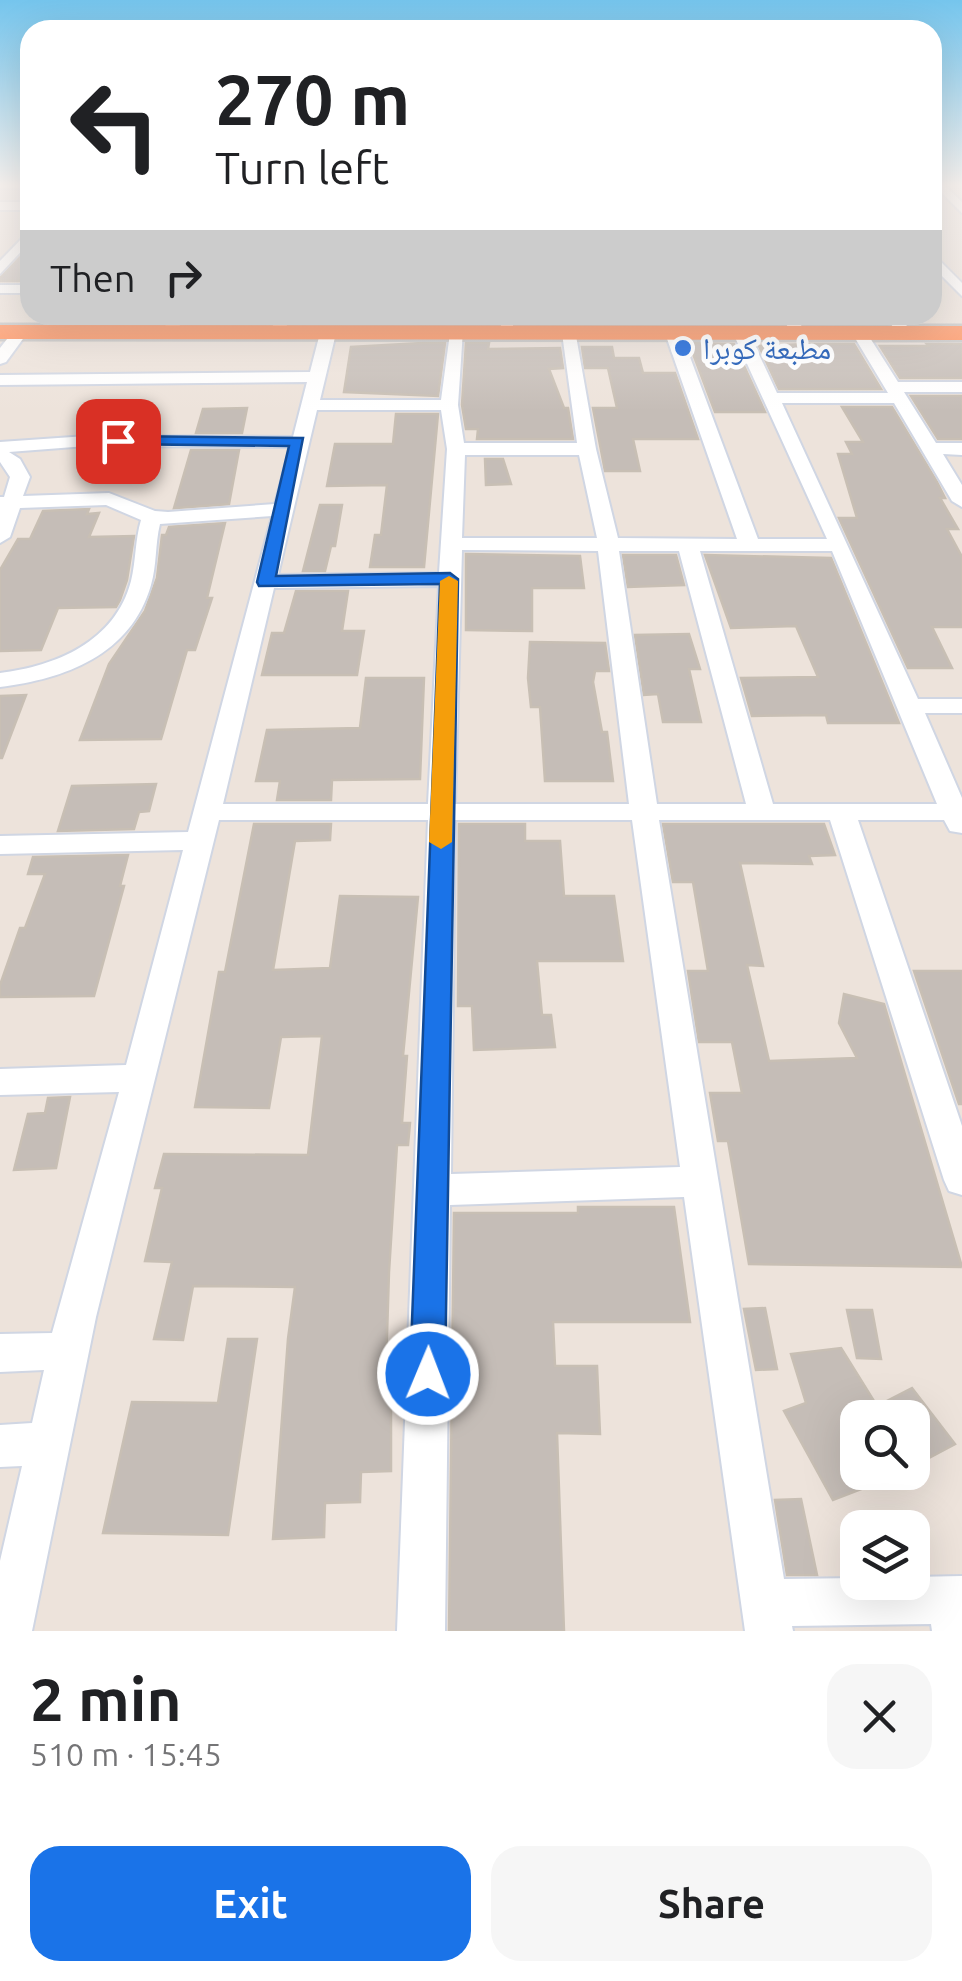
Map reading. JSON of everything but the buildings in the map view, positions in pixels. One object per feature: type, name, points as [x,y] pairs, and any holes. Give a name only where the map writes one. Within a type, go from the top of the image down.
[{"type":"highway","points":[[10,332],[154,325]]},
{"type":"highway","points":[[287,325],[328,332],[458,333],[502,325]]},
{"type":"highway","points":[[514,325],[570,333],[741,333],[787,325]]},
{"type":"highway","points":[[800,325],[860,333],[894,325]]},
{"type":"highway","points":[[905,325],[962,333]]},
{"type":"street","points":[[942,268],[961,290]]},
{"type":"street","points":[[0,359],[10,332]]},
{"type":"street","points":[[8,1631],[69,1352],[328,332]]},
{"type":"street","points":[[421,1631],[442,812],[456,450],[450,404],[458,333]]},
{"type":"street","points":[[570,333],[587,449],[608,544],[618,640],[767,1617],[956,1611]]},
{"type":"street","points":[[674,333],[750,545]]},
{"type":"street","points":[[208,812],[842,811],[960,818],[741,333]]},
{"type":"street","points":[[860,333],[962,501]]},
{"type":"street","points":[[0,380],[314,378]]},
{"type":"street","points":[[771,398],[962,387]]},
{"type":"street","points":[[308,405],[450,404]]},
{"type":"street","points":[[0,450],[87,441],[298,442]]},
{"type":"street","points":[[929,448],[962,449]]},
{"type":"street","points":[[456,450],[587,449]]},
{"type":"street","points":[[0,450],[20,477],[7,502],[0,537]]},
{"type":"street","points":[[7,502],[109,498],[152,518],[283,509]]},
{"type":"street","points":[[0,680],[36,676],[80,662],[104,644],[131,607],[142,580],[144,540],[152,518]]},
{"type":"street","points":[[451,544],[840,545]]},
{"type":"street","points":[[688,544],[762,812]]},
{"type":"street","points":[[266,582],[450,579]]},
{"type":"street","points":[[910,706],[962,706]]},
{"type":"street","points":[[842,811],[962,1180]]},
{"type":"street","points":[[0,845],[201,841]]},
{"type":"street","points":[[0,1082],[140,1078]]},
{"type":"street","points":[[432,1190],[702,1181]]},
{"type":"street","points":[[0,1353],[69,1352]]},
{"type":"street","points":[[0,1446],[50,1443]]},
{"type":"slow traffic","points":[[441,842],[449,581]]},
{"type":"place","name":"مطبعة كوبرا","points":[[683,348]]},
{"type":"route","points":[[118,441],[298,442],[266,582],[450,579],[428,1374]]}]
